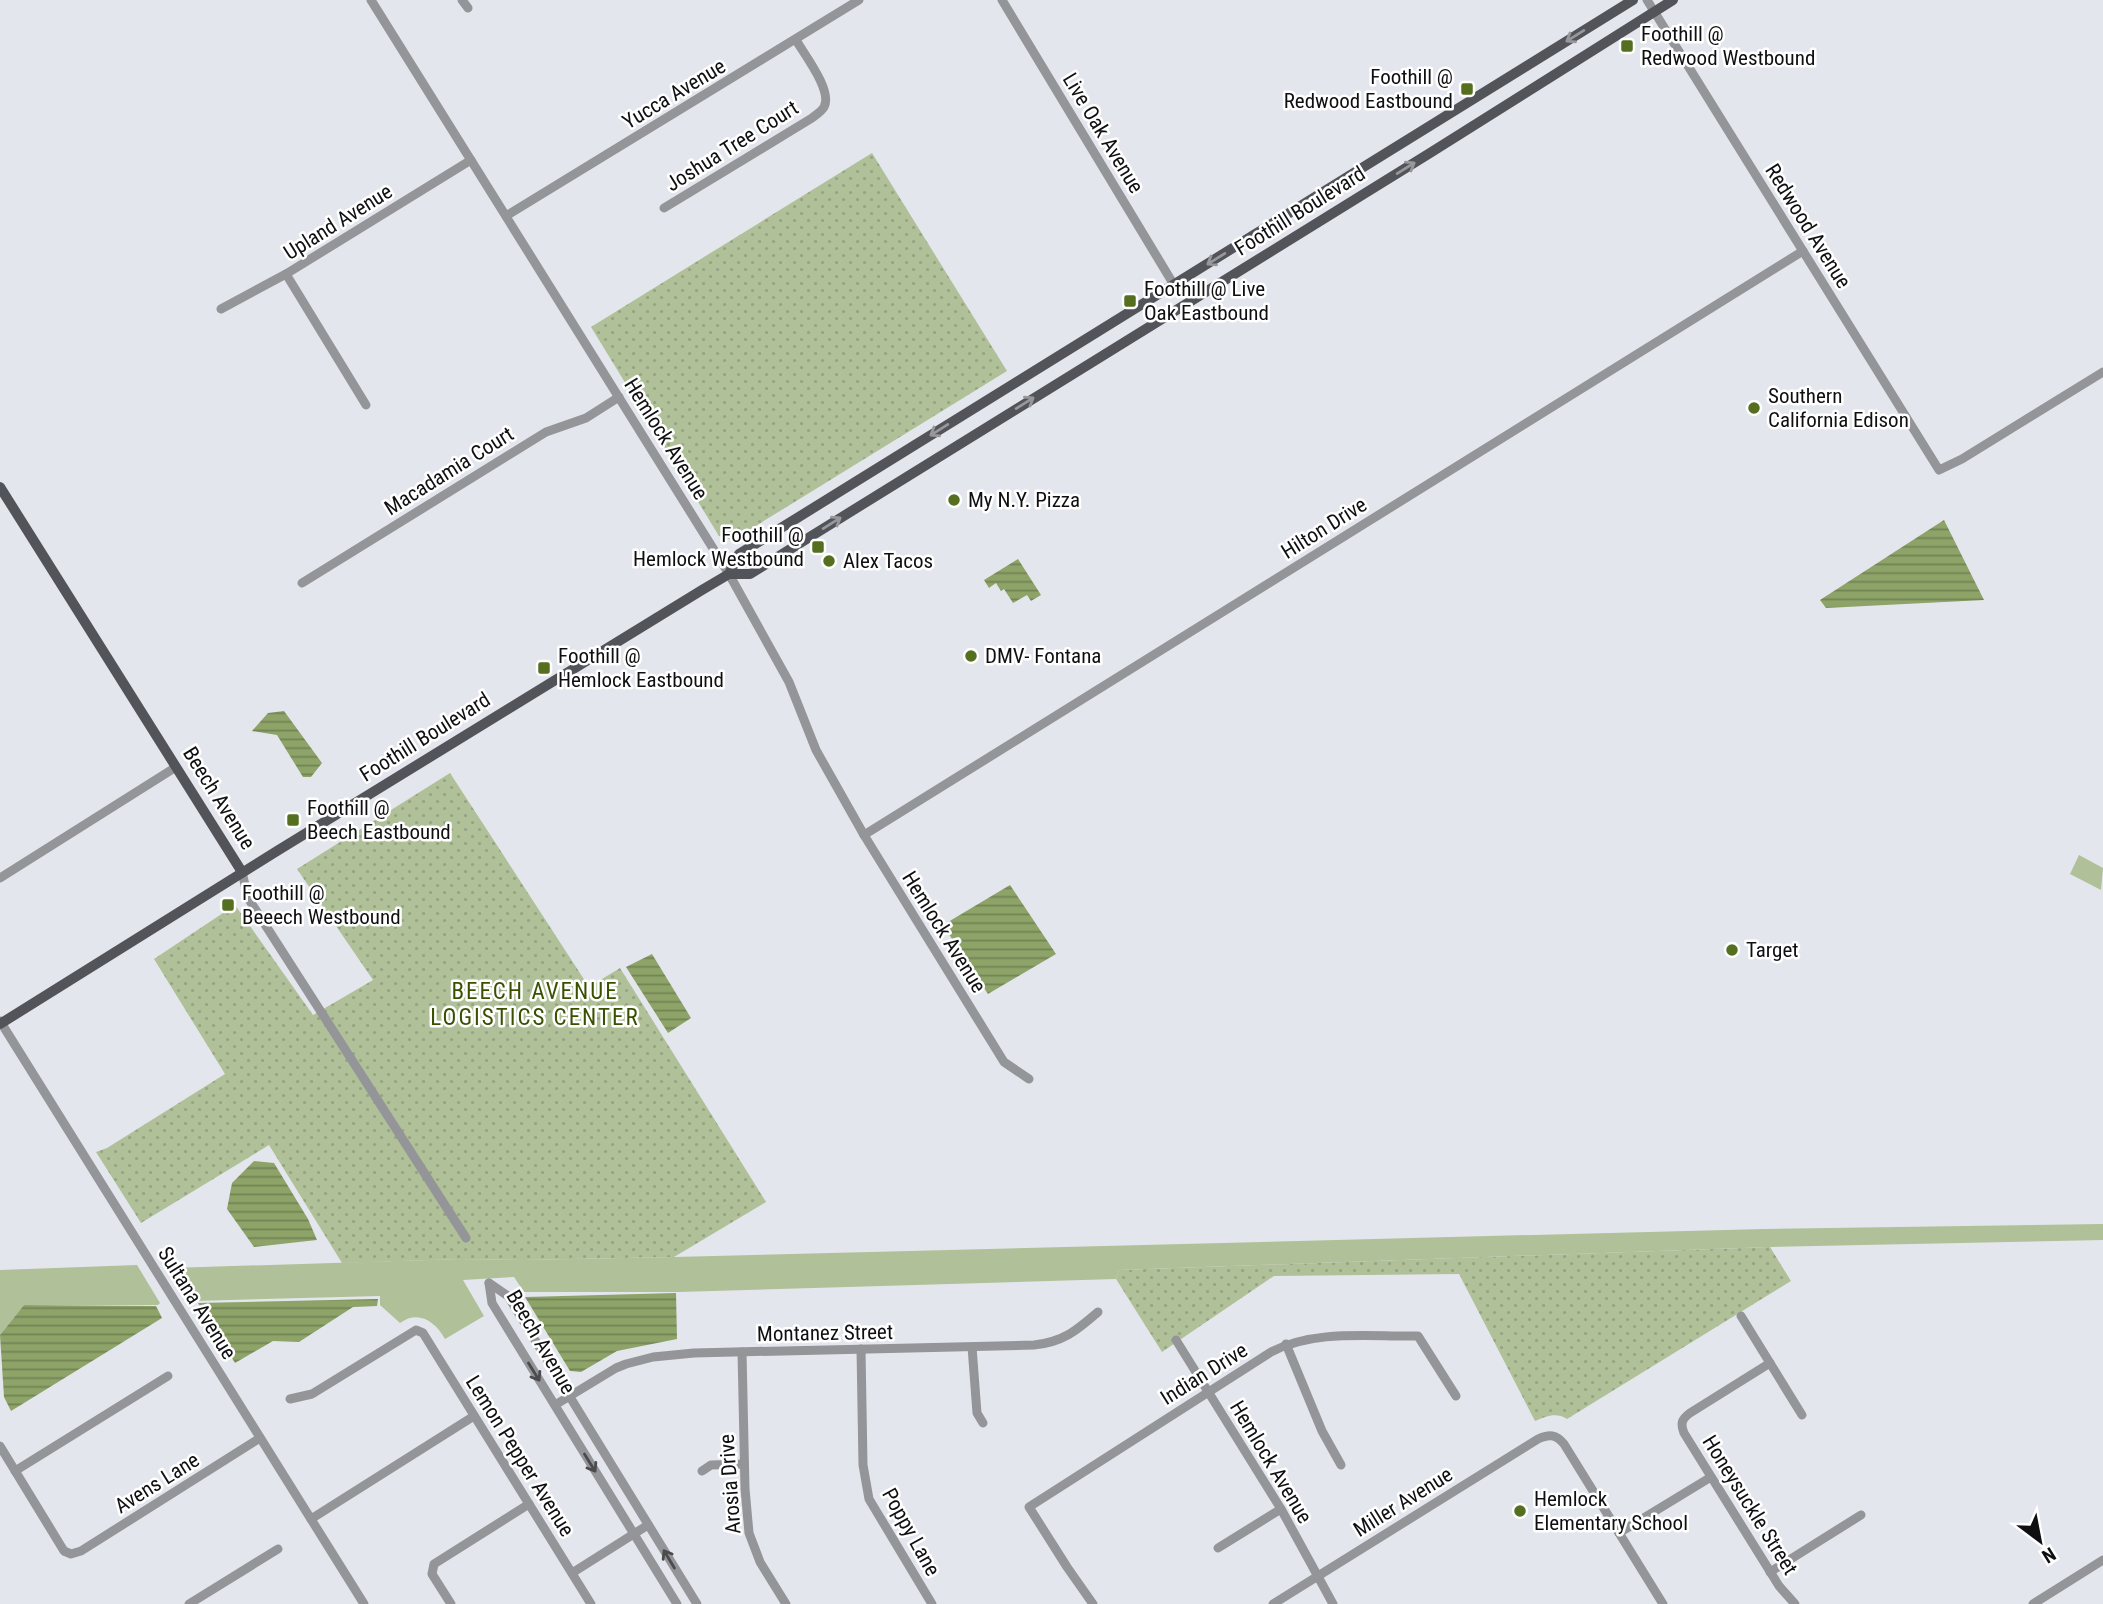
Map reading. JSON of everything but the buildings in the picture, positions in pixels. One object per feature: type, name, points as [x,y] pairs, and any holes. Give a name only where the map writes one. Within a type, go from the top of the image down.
[{"type":"main road","name":"Foothill Boulevard","points":[[1,1023],[729,573],[739,554],[1633,0]]},
{"type":"main road","name":"Foothill Boulevard","points":[[729,573],[750,574],[1673,0]]},
{"type":"main road","name":"Beech Avenue","points":[[0,487],[242,872]]},
{"type":"street","name":"Hemlock Avenue","points":[[371,0],[729,573],[789,682],[816,750],[864,835],[1004,1062],[1029,1079]]},
{"type":"street","name":"Yucca Avenue","points":[[506,216],[859,0]]},
{"type":"street","name":"Live Oak Avenue","points":[[1002,0],[1174,285]]},
{"type":"street","name":"Redwood Avenue","points":[[1647,0],[1939,470],[1962,460],[2103,372]]},
{"type":"street","name":"Joshua Tree Court","points":[[664,208],[812,118],[824,108],[827,97],[823,85],[796,40]]},
{"type":"street","name":"Upland Avenue","points":[[221,309],[286,274],[471,160]]},
{"type":"street","name":"Hilton Drive","points":[[864,835],[1803,251]]},
{"type":"street","points":[[286,274],[366,405]]},
{"type":"street","name":"Macadamia Court","points":[[302,583],[546,432],[586,418],[619,397]]},
{"type":"street","points":[[0,878],[176,767]]},
{"type":"street","name":"Beech Avenue","points":[[242,872],[248,898],[466,1238]]},
{"type":"street","name":"Sultana Avenue","points":[[1,1023],[364,1604]]},
{"type":"street","name":"Beech Avenue","points":[[677,1604],[492,1303],[489,1283],[508,1296],[696,1604]]},
{"type":"street","name":"Montanez Street","points":[[555,1405],[616,1368],[673,1354],[1034,1345],[1058,1341],[1076,1332],[1098,1312]]},
{"type":"street","points":[[1741,1316],[1802,1415]]},
{"type":"street","name":"Lemon Pepper Avenue","points":[[290,1399],[312,1394],[416,1330],[423,1333],[591,1604]]},
{"type":"street","name":"Indian Drive","points":[[1093,1604],[1029,1507],[1286,1344],[1323,1337],[1419,1336],[1456,1396]]},
{"type":"street","name":"Hemlock Avenue","points":[[1176,1340],[1281,1509],[1333,1604]]},
{"type":"street","points":[[1286,1344],[1321,1432],[1341,1465]]},
{"type":"street","points":[[972,1347],[977,1413],[983,1423]]},
{"type":"street","name":"Poppy Lane","points":[[861,1349],[863,1465],[870,1499],[932,1604]]},
{"type":"street","name":"Arosia Drive","points":[[742,1352],[744,1464],[749,1533],[760,1562],[781,1602]]},
{"type":"street","name":"Honeysuckle Street","points":[[1770,1363],[1690,1413],[1682,1422],[1684,1433],[1711,1477],[1779,1586],[1795,1604]]},
{"type":"street","points":[[0,1446],[15,1471],[168,1376]]},
{"type":"street","points":[[311,1519],[474,1416]]},
{"type":"street","name":"Miller Avenue","points":[[1273,1604],[1538,1439],[1553,1435],[1564,1444],[1619,1533]]},
{"type":"street","name":"Avens Lane","points":[[15,1471],[64,1551],[71,1554],[81,1551],[260,1438]]},
{"type":"street","points":[[702,1471],[711,1465],[744,1464]]},
{"type":"street","points":[[1663,1604],[1619,1533],[1711,1477]]},
{"type":"street","points":[[451,1604],[432,1574],[434,1564],[529,1504]]},
{"type":"street","points":[[1218,1548],[1281,1509]]},
{"type":"street","points":[[1770,1572],[1861,1515]]},
{"type":"street","points":[[572,1573],[648,1525]]},
{"type":"street","points":[[189,1604],[278,1549]]},
{"type":"street","points":[[2033,1604],[2103,1560]]},
{"type":"shaded area","points":[[872,153],[1007,371],[733,540],[719,536],[591,327]]},
{"type":"shaded area","points":[[1944,520],[1984,600],[1826,608],[1820,600]]},
{"type":"shaded area","points":[[1018,559],[1041,595],[1031,601],[1027,595],[1013,603],[1004,589],[1001,591],[996,583],[989,588],[984,580]]},
{"type":"shaded area","points":[[284,711],[322,763],[311,777],[303,777],[277,735],[252,731],[268,713]]},
{"type":"shaded area","points":[[450,773],[589,987],[620,968],[766,1202],[674,1257],[342,1263],[269,1145],[141,1223],[96,1152],[107,1148],[225,1074],[154,959],[235,905],[313,1015],[373,980],[297,869]]},
{"type":"shaded area","points":[[2079,855],[2103,868],[2101,890],[2070,874]]},
{"type":"shaded area","points":[[1010,885],[1056,954],[988,994],[943,925]]},
{"type":"shaded area","points":[[652,954],[691,1018],[668,1033],[626,967]]},
{"type":"shaded area","points":[[254,1161],[274,1163],[308,1219],[317,1240],[254,1247],[227,1209],[232,1183]]},
{"type":"shaded area","points":[[2103,1224],[2103,1240],[1770,1247],[1119,1270],[1116,1279],[679,1292],[524,1292],[514,1277],[463,1280],[484,1316],[445,1339],[426,1319],[413,1317],[400,1323],[380,1305],[380,1296],[193,1301],[171,1268],[1764,1229]]},
{"type":"shaded area","points":[[1770,1247],[1791,1281],[1567,1419],[1555,1415],[1535,1421],[1459,1274],[1274,1276],[1162,1352],[1116,1279],[1119,1270]]},
{"type":"shaded area","points":[[137,1265],[160,1303],[158,1305],[24,1305],[0,1335],[0,1270]]},
{"type":"shaded area","points":[[676,1293],[677,1339],[617,1351],[581,1372],[570,1371],[525,1297]]},
{"type":"shaded area","points":[[378,1299],[377,1306],[353,1307],[299,1342],[273,1341],[235,1363],[198,1303]]},
{"type":"shaded area","points":[[24,1305],[156,1306],[162,1318],[11,1411],[4,1397],[0,1335]]},
{"type":"place","name":"Foothill @ Redwood Westbound","points":[[1627,46]]},
{"type":"place","name":"Foothill @ Redwood Eastbound","points":[[1467,89]]},
{"type":"place","name":"Foothill @ Live Oak Eastbound","points":[[1130,301]]},
{"type":"place","name":"Southern California Edison","points":[[1754,408]]},
{"type":"place","name":"My N.Y. Pizza","points":[[954,500]]},
{"type":"place","name":"Foothill @ Hemlock Westbound","points":[[818,547]]},
{"type":"place","name":"Alex Tacos","points":[[829,561]]},
{"type":"place","name":"DMV- Fontana","points":[[971,656]]},
{"type":"place","name":"Foothill @ Hemlock Eastbound","points":[[544,668]]},
{"type":"place","name":"Foothill @ Beech Eastbound","points":[[293,820]]},
{"type":"place","name":"Foothill @ Beeech Westbound","points":[[228,905]]},
{"type":"place","name":"Target","points":[[1732,950]]},
{"type":"place","name":"Hemlock Elementary School","points":[[1520,1511]]},
{"type":"district","name":"BEECH AVENUE LOGISTICS CENTER","points":[[535,1004]]}]
